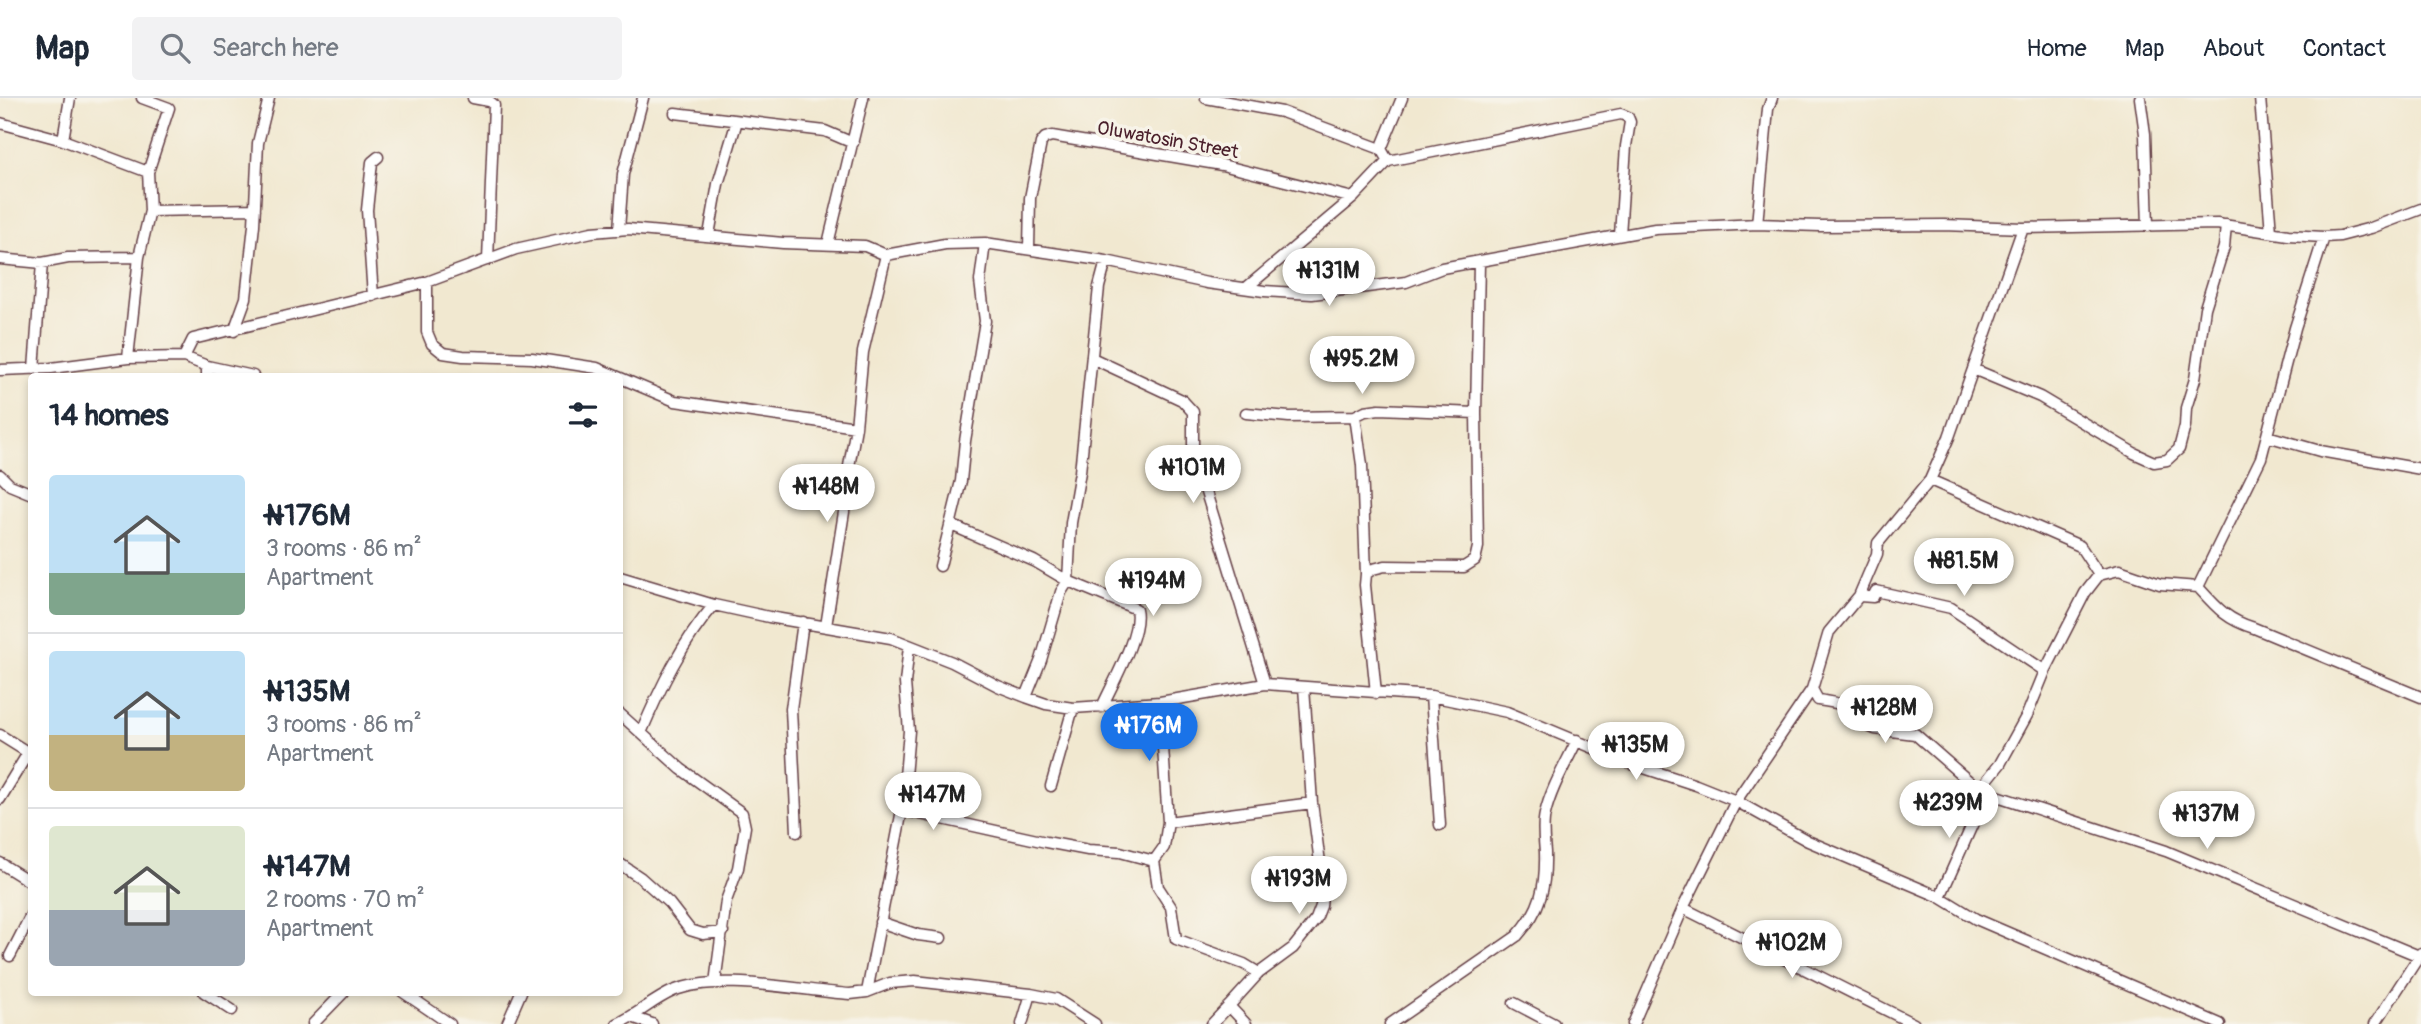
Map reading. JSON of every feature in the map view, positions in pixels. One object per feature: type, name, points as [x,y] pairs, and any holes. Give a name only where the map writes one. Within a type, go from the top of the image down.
[{"type":"street","points":[[63,140],[70,98]]},
{"type":"street","points":[[128,358],[139,257],[149,211],[148,172],[170,108],[142,98]]},
{"type":"street","points":[[234,331],[246,298],[255,209],[258,143],[270,98]]},
{"type":"street","points":[[473,98],[494,104],[488,260]]},
{"type":"street","points":[[619,230],[623,174],[643,98]]},
{"type":"street","points":[[828,244],[863,98]]},
{"type":"street","points":[[1206,98],[1282,112],[1381,149],[1388,161]]},
{"type":"street","points":[[1381,149],[1402,98]]},
{"type":"street","points":[[1757,224],[1768,108],[1772,98]]},
{"type":"street","points":[[2140,98],[2148,226]]},
{"type":"street","points":[[2260,98],[2270,232]]},
{"type":"street","points":[[675,113],[825,131],[853,143]]},
{"type":"street","points":[[1246,288],[1353,198],[1388,161],[1621,114],[1628,117],[1630,122],[1619,235]]},
{"type":"street","points":[[709,235],[718,184],[737,121]]},
{"type":"street","points":[[0,123],[63,140],[148,172]]},
{"type":"street","name":"Oluwatosin Street","points":[[1029,249],[1032,187],[1041,143],[1052,136],[1222,165],[1353,198]]},
{"type":"street","points":[[373,296],[367,210],[372,162],[378,158]]},
{"type":"street","points":[[149,211],[255,209]]},
{"type":"street","points":[[184,357],[193,339],[427,282],[516,249],[592,232],[619,230],[865,246],[886,256],[946,244],[985,243],[1106,261],[1187,280],[1312,295],[1406,282],[1442,268],[1655,229],[1757,224],[2023,228],[2226,225],[2324,237],[2371,228],[2421,209]]},
{"type":"street","points":[[1973,369],[2040,397],[2134,453],[2154,462],[2167,460],[2179,449],[2185,426],[2205,308],[2224,247],[2226,225]]},
{"type":"street","points":[[1633,1024],[1683,908],[1736,801],[1812,689],[1829,632],[1859,596],[1877,554],[1878,543],[1930,480],[1949,437],[2023,228]]},
{"type":"street","points":[[2198,587],[2261,458],[2295,328],[2324,237]]},
{"type":"street","points":[[940,566],[961,481],[985,321],[980,281],[985,243]]},
{"type":"street","points":[[826,626],[856,427],[863,352],[886,256]]},
{"type":"street","points":[[0,259],[42,263],[68,258],[139,257]]},
{"type":"street","points":[[1026,697],[1041,660],[1061,592],[1068,581],[1070,523],[1080,472],[1099,287],[1106,261]]},
{"type":"street","points":[[34,369],[42,263]]},
{"type":"street","points":[[1366,574],[1385,566],[1464,567],[1475,560],[1478,547],[1476,413],[1479,263]]},
{"type":"street","points":[[427,282],[427,332],[432,344],[443,353],[532,358],[597,368],[609,373]]},
{"type":"street","points":[[0,370],[34,369],[128,358],[184,357],[207,371],[225,373]]},
{"type":"street","points":[[1092,358],[1182,400],[1193,412],[1193,450],[1265,684]]},
{"type":"street","points":[[623,379],[675,401],[856,427]]},
{"type":"street","points":[[1246,413],[1289,417],[1355,416],[1379,409],[1476,413]]},
{"type":"street","points":[[1355,416],[1362,465],[1365,585],[1376,693]]},
{"type":"street","points":[[2267,436],[2304,444],[2320,451],[2421,469]]},
{"type":"street","points":[[0,475],[10,485],[28,492]]},
{"type":"street","points":[[1930,480],[2080,546],[2099,575]]},
{"type":"street","points":[[951,525],[1034,561],[1068,581],[1136,609],[1138,617],[1134,633],[1102,707]]},
{"type":"street","points":[[1940,897],[1973,823],[1979,790],[2000,764],[2027,715],[2045,671],[2085,593],[2099,575],[2119,570],[2160,584],[2198,587],[2220,611],[2238,623],[2421,697]]},
{"type":"street","points":[[623,578],[714,605],[891,638],[952,662],[998,686],[1046,704],[1073,708],[1160,702],[1265,684],[1431,696],[1507,712],[1632,764],[1736,801],[1808,841],[1940,897],[1976,919],[2220,1024]]},
{"type":"street","points":[[1859,596],[1873,597],[1876,591],[1951,608],[2045,671]]},
{"type":"street","points":[[641,733],[660,689],[702,618],[714,605]]},
{"type":"street","points":[[797,832],[791,709],[803,622]]},
{"type":"street","points":[[867,992],[902,810],[909,731],[905,683],[909,646]]},
{"type":"street","points":[[1212,1024],[1259,973],[1293,948],[1316,919],[1321,906],[1322,885],[1312,803],[1304,687]]},
{"type":"street","points":[[1812,689],[1818,700],[1847,705],[1859,713],[1866,725],[1875,729],[1914,734],[1979,790],[2166,851],[2420,954],[2375,1024]]},
{"type":"street","points":[[1431,696],[1440,825]]},
{"type":"street","points":[[1160,702],[1168,822],[1164,847],[1154,861],[1158,887],[1171,907],[1176,939],[1244,964],[1259,973]]},
{"type":"street","points":[[1052,786],[1073,708]]},
{"type":"street","points":[[623,718],[681,769],[742,813],[745,827],[743,841],[738,868],[726,901],[715,983]]},
{"type":"street","points":[[0,735],[28,753]]},
{"type":"street","points":[[1390,1024],[1517,936],[1532,919],[1542,894],[1545,861],[1544,817],[1550,795],[1577,740]]},
{"type":"street","points":[[0,799],[28,756]]},
{"type":"street","points":[[1168,822],[1312,803]]},
{"type":"street","points":[[902,810],[1046,842],[1088,850],[1120,852],[1154,861]]},
{"type":"street","points":[[0,863],[28,880]]},
{"type":"street","points":[[623,866],[669,903],[690,930],[703,934],[723,932]]},
{"type":"street","points":[[1683,908],[1914,1024]]},
{"type":"street","points":[[10,956],[28,921]]},
{"type":"street","points":[[880,922],[918,936],[941,938]]},
{"type":"street","points":[[617,1024],[671,992],[715,983],[850,994],[867,992],[890,983],[915,981],[1056,999],[1095,1024]]},
{"type":"street","points":[[1022,1024],[1031,994]]},
{"type":"street","points":[[210,996],[232,1010]]},
{"type":"street","points":[[313,1024],[340,996]]},
{"type":"street","points":[[409,996],[450,1024]]},
{"type":"street","points":[[507,1024],[519,996]]},
{"type":"street","points":[[1514,1003],[1554,1024]]},
{"type":"street","points":[[1229,1006],[1245,1024]]},
{"type":"street","points":[[632,1017],[652,1024]]}]
